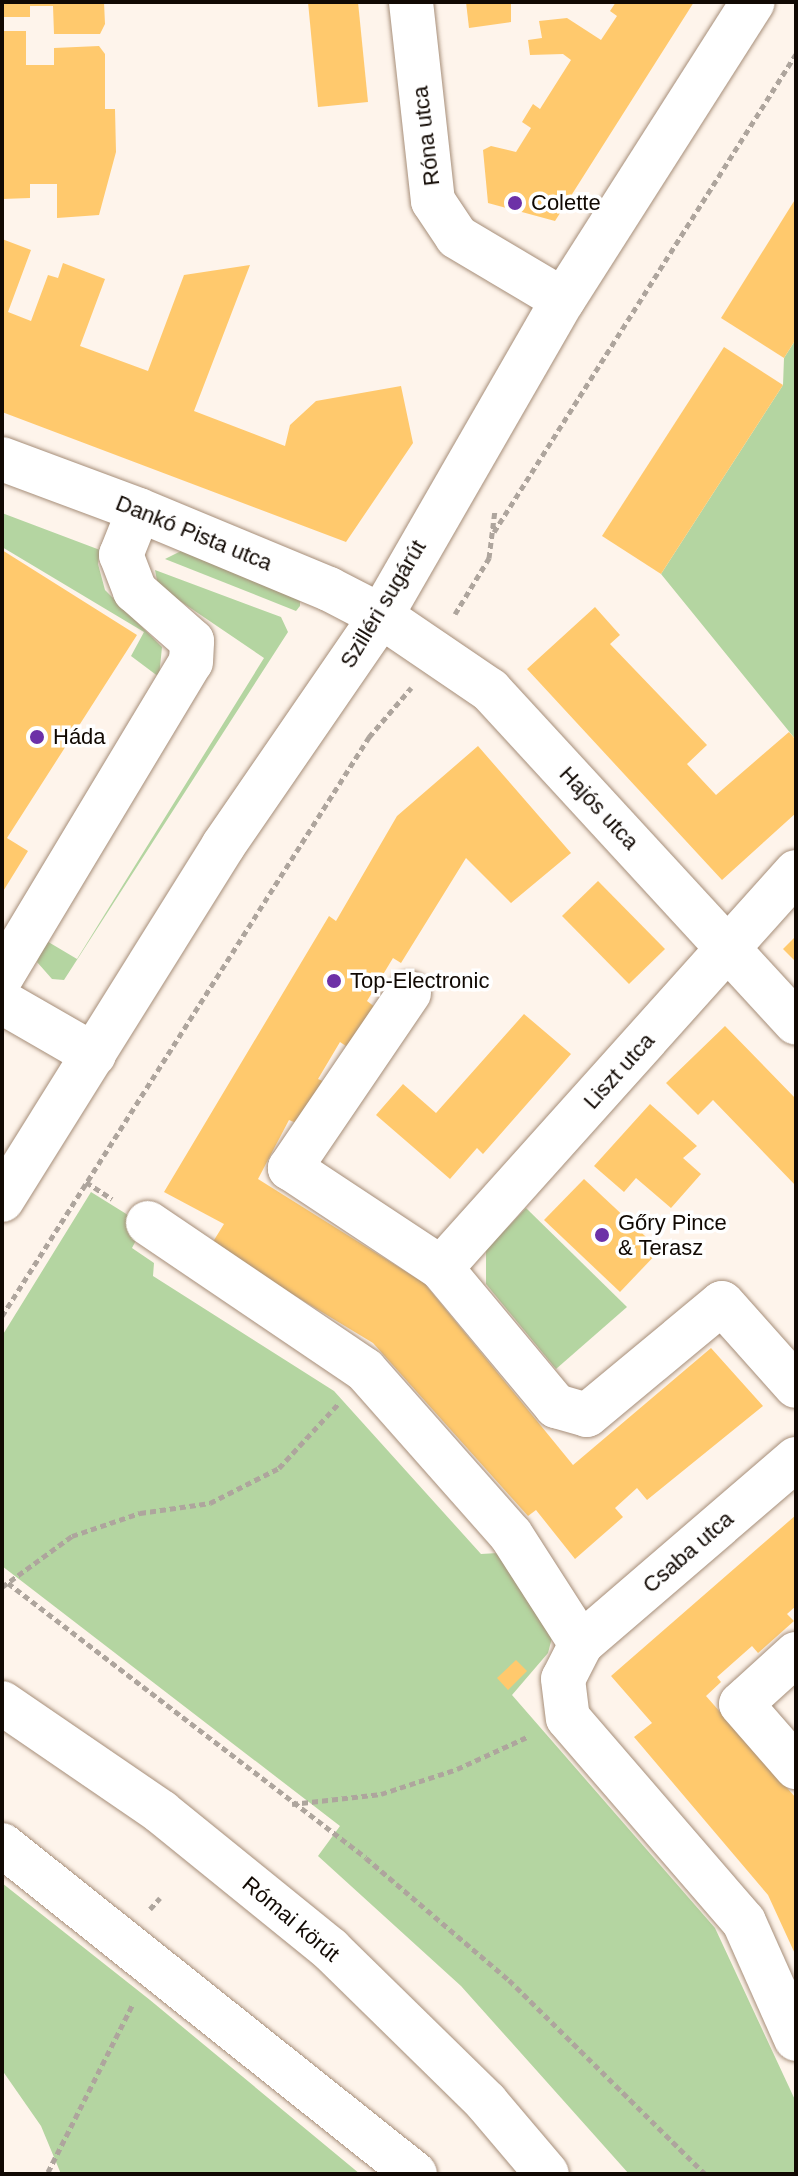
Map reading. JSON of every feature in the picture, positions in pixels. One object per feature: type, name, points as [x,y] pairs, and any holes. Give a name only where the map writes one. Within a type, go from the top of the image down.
[{"type":"street","name":"Róna utca","points":[[411,2],[433,201],[457,237],[563,300]]},
{"type":"street","name":"Szilléri sugárút","points":[[2,1200],[223,846],[381,616],[563,300],[753,2]]},
{"type":"street","name":"Dankó Pista utca","points":[[2,459],[139,510],[329,589],[381,616]]},
{"type":"street","points":[[94,1055],[3,978],[191,662],[192,641],[135,591],[121,555],[139,510]]},
{"type":"street","name":"Hajós utca","points":[[381,616],[433,648],[490,690],[796,1023]]},
{"type":"street","name":"Liszt utca","points":[[441,1268],[796,872]]},
{"type":"street","points":[[409,993],[290,1168],[441,1268],[556,1406],[587,1415],[722,1303],[796,1386]]},
{"type":"street","points":[[148,1223],[365,1370],[511,1535],[581,1644],[563,1679],[568,1718],[744,1922],[796,2039]]},
{"type":"street","name":"Csaba utca","points":[[581,1644],[796,1459]]},
{"type":"street","points":[[796,1654],[741,1704],[796,1767]]},
{"type":"street","name":"Római körút","points":[[4,1702],[161,1812],[330,1949],[486,2102],[547,2174]]},
{"type":"street","points":[[2,1845],[415,2174]]},
{"type":"path","points":[[2,1316],[369,737],[403,702],[433,648],[481,575],[494,532],[796,54]]},
{"type":"path","points":[[365,1370],[279,1468],[210,1503],[140,1513],[72,1536],[5,1585],[366,1858],[509,1980],[705,2174]]},
{"type":"path","points":[[291,1804],[381,1794],[457,1769],[568,1718]]},
{"type":"path","points":[[48,2172],[153,1964]]},
{"type":"green space","points":[[796,339],[796,740],[661,574],[783,385],[784,358]]},
{"type":"green space","points":[[2,513],[100,550],[98,564],[105,590],[162,647],[159,677],[131,656],[144,632],[2,547]]},
{"type":"green space","points":[[185,549],[300,599],[300,606],[296,611],[165,559]]},
{"type":"green space","points":[[155,570],[281,617],[288,632],[64,980],[52,979],[37,962],[45,940],[77,959],[264,658],[158,586]]},
{"type":"green space","points":[[91,1192],[144,1225],[132,1248],[154,1263],[153,1276],[334,1391],[481,1554],[498,1553],[553,1634],[548,1653],[512,1695],[715,1928],[796,2102],[796,2174],[629,2174],[461,1986],[318,1856],[340,1826],[2,1566],[2,1336]]},
{"type":"green space","points":[[526,1208],[627,1307],[556,1369],[486,1284],[486,1250]]},
{"type":"green space","points":[[2,1883],[150,2000],[360,2174],[61,2174],[41,2126],[2,2070]]},
{"type":"building","points":[[2,2],[104,2],[105,24],[100,34],[54,34],[53,6],[30,6],[30,17],[2,17]]},
{"type":"building","points":[[308,2],[358,2],[368,102],[318,107]]},
{"type":"building","points":[[466,2],[511,2],[511,22],[469,28]]},
{"type":"building","points":[[616,2],[694,2],[555,221],[488,203],[483,150],[491,146],[516,152],[531,128],[522,122],[533,104],[540,109],[571,60],[563,54],[530,55],[528,40],[542,38],[539,21],[567,18],[601,40],[617,16],[610,11]]},
{"type":"building","points":[[2,31],[26,31],[26,65],[54,65],[54,48],[99,46],[105,54],[105,109],[115,109],[116,152],[99,215],[57,218],[57,184],[30,184],[30,198],[2,199]]},
{"type":"building","points":[[796,198],[796,339],[784,358],[721,318]]},
{"type":"building","points":[[2,239],[31,250],[8,312],[31,321],[48,275],[58,278],[63,263],[105,279],[80,346],[148,371],[184,275],[250,265],[194,411],[285,446],[290,425],[316,401],[401,386],[413,443],[346,542],[2,412]]},
{"type":"building","points":[[724,347],[783,385],[661,574],[602,536]]},
{"type":"building","name":"Háda","points":[[2,550],[137,635],[7,838],[28,851],[2,893]]},
{"type":"building","points":[[595,607],[620,635],[610,644],[707,745],[687,764],[716,795],[789,732],[796,740],[796,813],[722,880],[527,669]]},
{"type":"building","points":[[478,746],[571,853],[511,903],[466,858],[401,963],[393,958],[367,1001],[375,1007],[349,1048],[340,1042],[318,1079],[327,1083],[301,1125],[289,1120],[258,1179],[424,1283],[573,1465],[711,1348],[763,1406],[647,1500],[637,1488],[615,1508],[623,1517],[575,1559],[536,1510],[528,1516],[373,1343],[211,1245],[224,1224],[164,1192],[329,916],[336,921],[397,816]]},
{"type":"building","points":[[598,881],[665,949],[629,984],[562,916]]},
{"type":"building","points":[[796,936],[796,962],[783,949]]},
{"type":"building","points":[[524,1014],[571,1054],[483,1154],[477,1148],[450,1179],[376,1115],[403,1084],[436,1113]]},
{"type":"building","points":[[725,1026],[796,1099],[796,1186],[713,1100],[698,1115],[666,1083]]},
{"type":"building","points":[[650,1104],[697,1146],[683,1158],[701,1174],[671,1208],[636,1178],[624,1192],[594,1166]]},
{"type":"building","name":"Gőry Pince & Terasz","points":[[584,1179],[660,1250],[620,1292],[544,1220]]},
{"type":"building","points":[[796,1515],[796,1606],[787,1614],[794,1621],[758,1653],[752,1646],[717,1677],[721,1682],[706,1696],[796,1798],[796,1956],[768,1895],[634,1737],[652,1723],[611,1676]]},
{"type":"building","points":[[516,1660],[527,1671],[508,1690],[497,1678]]},
{"type":"place","name":"Colette","points":[[515,203]]},
{"type":"place","name":"Háda","points":[[37,737]]},
{"type":"place","name":"Top-Electronic","points":[[334,981]]},
{"type":"place","name":"Gőry Pince & Terasz","points":[[602,1235]]}]
